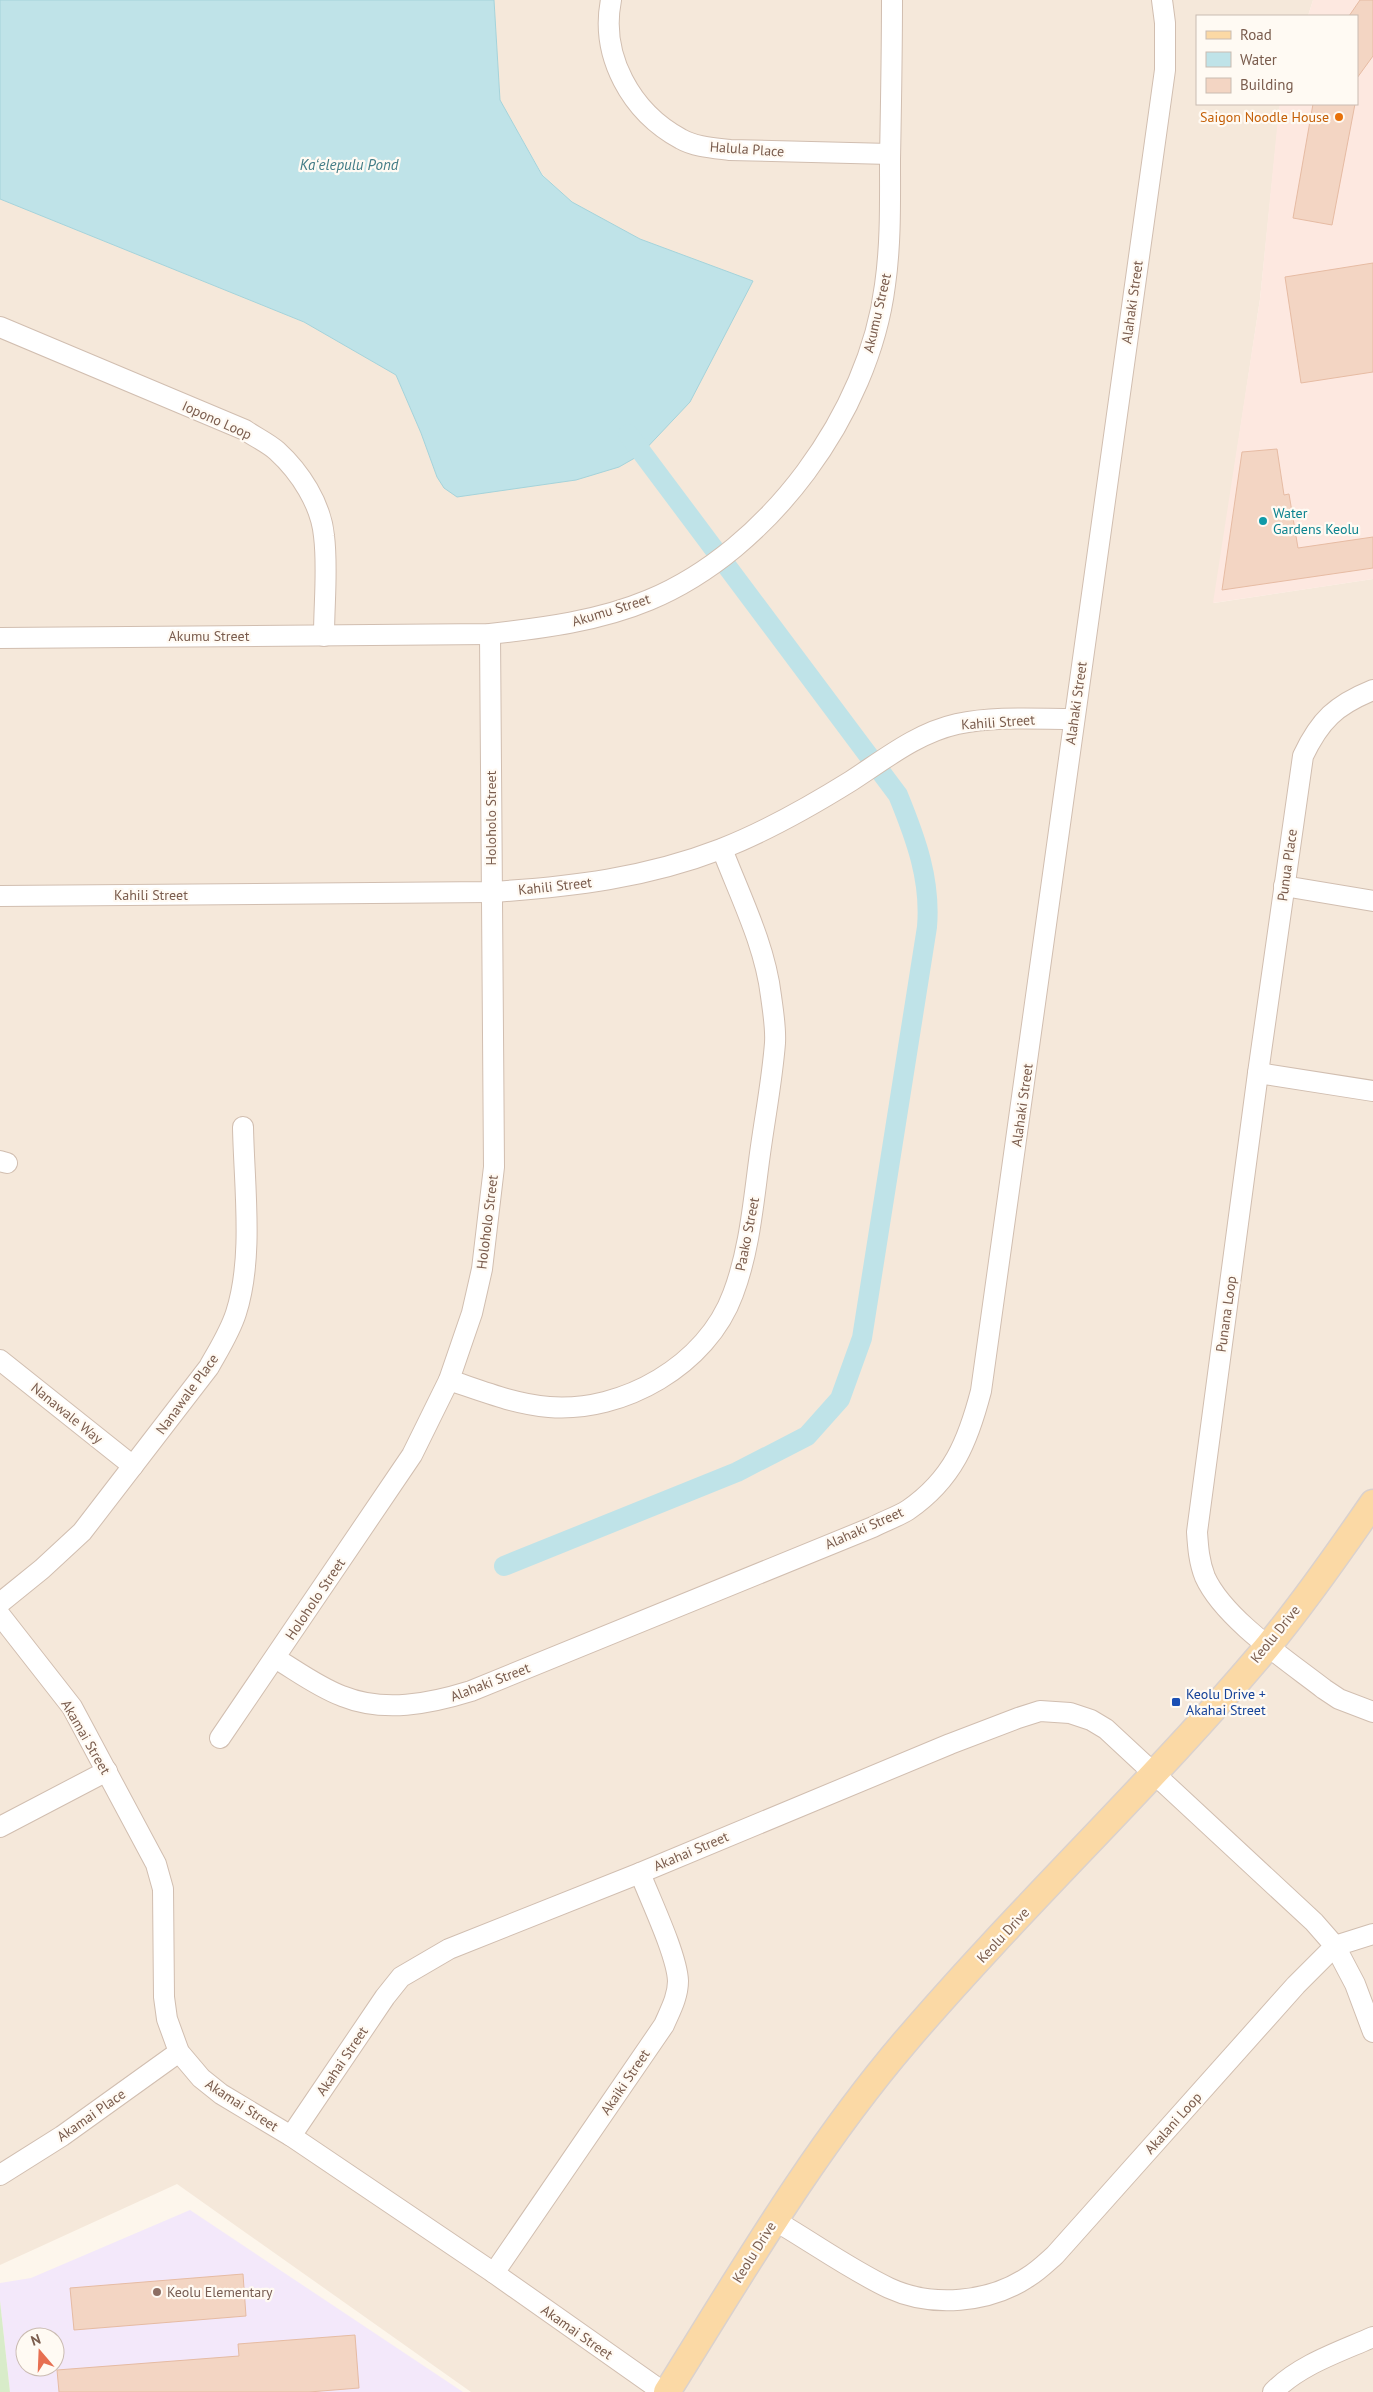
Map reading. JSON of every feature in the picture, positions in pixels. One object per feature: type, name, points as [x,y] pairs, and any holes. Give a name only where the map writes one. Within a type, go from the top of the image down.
[{"type":"main road","name":"Keolu Drive","points":[[667,2392],[774,2220],[824,2145],[906,2042],[1268,1645],[1341,1549],[1373,1503]]},
{"type":"street","name":"Halula Place","points":[[611,0],[608,12],[611,48],[618,72],[637,103],[656,122],[682,140],[706,147],[730,150],[890,154]]},
{"type":"street","name":"Akumu Street","points":[[0,638],[490,634],[547,627],[597,617],[649,600],[680,584],[708,566],[756,528],[776,509],[814,462],[840,421],[872,344],[885,286],[890,230],[892,0]]},
{"type":"street","name":"Alahaki Street","points":[[275,1658],[344,1697],[371,1704],[402,1706],[436,1702],[480,1687],[873,1527],[907,1510],[932,1489],[953,1466],[967,1439],[981,1391],[1165,70],[1165,24],[1162,0]]},
{"type":"street","name":"Iopono Loop","points":[[0,327],[244,430],[276,450],[297,473],[306,487],[317,508],[324,535],[324,636]]},
{"type":"street","name":"Holoholo Street","points":[[220,1738],[412,1455],[449,1380],[472,1313],[482,1269],[494,1167],[490,634]]},
{"type":"street","name":"Punua Place","points":[[1258,1073],[1303,756],[1313,736],[1328,717],[1348,700],[1373,690]]},
{"type":"street","name":"Kahili Street","points":[[0,896],[492,892],[566,887],[618,879],[666,868],[722,849],[789,816],[850,782],[904,746],[928,734],[956,724],[995,719],[1074,719]]},
{"type":"street","name":"Paako Street","points":[[449,1380],[515,1402],[550,1407],[603,1402],[636,1392],[668,1375],[697,1350],[717,1325],[733,1295],[745,1255],[775,1042],[771,994],[764,960],[722,849]]},
{"type":"street","points":[[1284,886],[1373,901]]},
{"type":"street","points":[[1258,1073],[1373,1091]]},
{"type":"street","name":"Punana Loop","points":[[1258,1073],[1197,1532],[1198,1556],[1205,1577],[1216,1596],[1230,1612],[1324,1689],[1339,1699],[1373,1712]]},
{"type":"street","name":"Nanawale Place","points":[[0,1603],[42,1569],[82,1532],[208,1367],[226,1339],[236,1312],[245,1277],[243,1127]]},
{"type":"street","name":"Nanawale Way","points":[[0,1360],[133,1466]]},
{"type":"street","name":"Akamai Street","points":[[0,1615],[72,1708],[156,1864],[164,1889],[164,1997],[167,2019],[179,2052],[201,2078],[221,2094],[291,2136],[494,2273],[663,2392]]},
{"type":"street","name":"Akahai Street","points":[[291,2136],[385,1996],[401,1977],[449,1949],[950,1744],[1040,1711],[1070,1713],[1091,1720],[1106,1729],[1154,1772]]},
{"type":"street","points":[[0,1827],[107,1771]]},
{"type":"street","points":[[1154,1772],[1314,1922],[1335,1946],[1355,1984],[1373,2032]]},
{"type":"street","name":"Akaiki Street","points":[[494,2273],[664,2025],[675,2002],[678,1981],[674,1960],[640,1872]]},
{"type":"street","points":[[1335,1946],[1373,1934]]},
{"type":"street","name":"Akalani Loop","points":[[774,2220],[890,2288],[921,2297],[942,2300],[967,2299],[998,2291],[1028,2278],[1055,2256],[1296,1985],[1335,1946]]},
{"type":"street","name":"Akamai Place","points":[[0,2174],[62,2136],[179,2052]]},
{"type":"street","points":[[1273,2392],[1284,2380],[1313,2364],[1373,2337]]},
{"type":"shaded area","points":[[494,0],[1313,0],[1308,15],[1196,15],[1196,105],[1280,105],[1260,299],[1214,603],[1373,579],[1373,2392],[471,2392],[177,2184],[0,2265],[0,199],[304,322],[396,375],[421,433],[437,477],[640,455],[654,439],[752,281],[640,239],[572,202],[542,174],[500,100]]},
{"type":"shaded area","points":[[1313,0],[1373,0],[1373,579],[1213,603],[1260,299],[1280,105],[1358,105],[1358,15],[1308,15]]},
{"type":"shaded area","name":"Keolu Elementary","points":[[190,2210],[463,2392],[10,2392],[0,2301],[0,2283],[31,2278]]},
{"type":"green space","points":[[0,2301],[10,2392],[0,2392]]},
{"type":"water","name":"Kaʻelepulu Pond","points":[[0,0],[494,0],[500,100],[542,175],[572,202],[640,239],[753,281],[690,402],[640,455],[619,467],[576,480],[457,497],[444,488],[437,477],[421,433],[396,375],[304,322],[0,199]]},
{"type":"building","points":[[1360,0],[1373,0],[1373,56],[1358,77],[1358,15],[1350,15]]},
{"type":"building","points":[[1313,105],[1355,105],[1332,225],[1293,218]]},
{"type":"building","points":[[1373,263],[1373,372],[1301,383],[1285,277]]},
{"type":"building","name":"Water Gardens Keolu","points":[[1277,449],[1284,495],[1289,494],[1298,548],[1373,537],[1373,568],[1222,590],[1242,452]]},
{"type":"building","points":[[243,2274],[246,2316],[74,2330],[70,2288]]},
{"type":"building","points":[[355,2335],[359,2388],[309,2392],[59,2392],[58,2377],[65,2377],[65,2369],[239,2356],[238,2344]]},
{"type":"waterway","points":[[504,1566],[737,1472],[807,1436],[840,1399],[862,1338],[927,927],[927,893],[921,860],[898,795],[628,434]]},
{"type":"place","name":"Saigon Noodle House","points":[[1339,117]]},
{"type":"place","name":"Water Gardens Keolu","points":[[1263,521]]},
{"type":"place","name":"Keolu Drive + Akahai Street","points":[[1176,1702]]},
{"type":"place","name":"Keolu Elementary","points":[[157,2292]]}]
